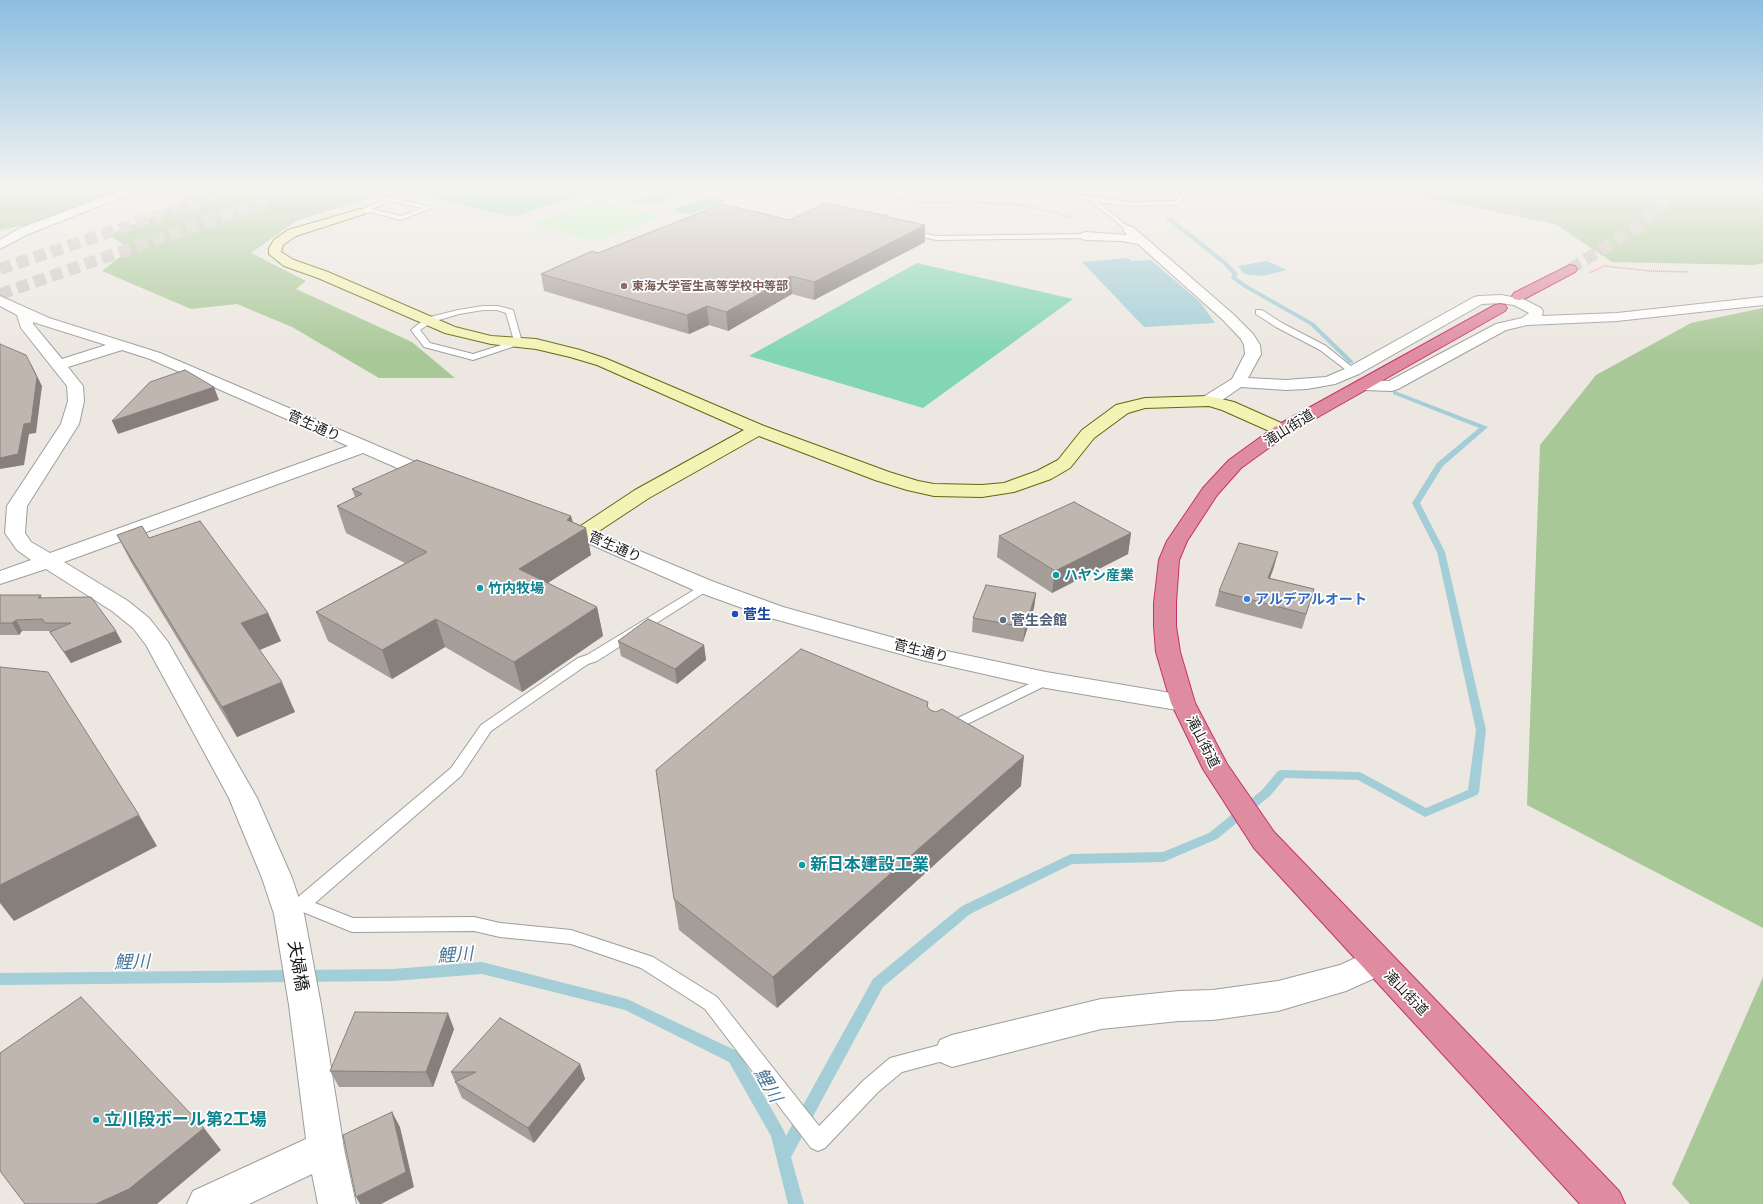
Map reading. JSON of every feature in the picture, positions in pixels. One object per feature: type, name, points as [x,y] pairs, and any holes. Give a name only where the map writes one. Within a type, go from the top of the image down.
[{"type":"highway","points":[[1519,296],[1570,269]]},
{"type":"highway","name":"滝山街道","points":[[1500,308],[1282,430],[1234,464],[1210,492],[1177,541],[1169,560],[1164,603],[1168,652],[1183,703],[1216,769],[1264,840],[1376,962],[1606,1204]]},
{"type":"street","points":[[277,244],[275,248],[275,254],[289,263],[323,274],[450,330],[474,336],[553,347],[602,362],[758,430],[882,476],[914,486],[934,490],[982,490],[1013,486],[1044,475],[1064,464],[1088,434],[1122,409],[1145,403],[1163,401],[1209,401],[1228,406],[1282,430]]},
{"type":"street","points":[[1145,244],[1228,317],[1248,337],[1252,345],[1253,354],[1238,382],[1209,401]]},
{"type":"street","points":[[1238,382],[1265,384],[1307,384],[1330,381],[1353,371],[1479,300],[1501,299],[1518,302],[1528,306],[1536,311],[1536,315],[1527,321]]},
{"type":"street","name":"菅生通り","points":[[0,300],[24,313],[44,321],[155,356],[362,447],[452,484]]},
{"type":"street","points":[[1364,385],[1392,386],[1501,327],[1527,321],[1617,317],[1763,301]]},
{"type":"street","name":"夫婦橋","points":[[24,313],[26,325],[75,386],[76,401],[70,424],[18,506],[15,533],[24,546],[46,562],[120,606],[141,623],[156,642],[243,798],[294,916],[305,1005],[326,1148],[337,1204]]},
{"type":"street","points":[[60,366],[123,345]]},
{"type":"street","points":[[583,533],[642,494],[758,430]]},
{"type":"street","points":[[0,578],[362,447]]},
{"type":"street","name":"菅生通り","points":[[547,519],[583,533],[706,587],[775,612],[922,653],[1046,680],[1183,703]]},
{"type":"street","points":[[952,1051],[1101,1014],[1179,1006],[1213,1005],[1278,996],[1346,977],[1376,962]]},
{"type":"street","points":[[206,1204],[326,1148]]},
{"type":"lane","points":[[498,308],[510,312],[518,342],[473,357],[427,345],[415,330],[428,320],[458,312],[498,308]]},
{"type":"lane","points":[[1259,312],[1279,325],[1324,348],[1353,371]]},
{"type":"lane","points":[[294,916],[456,772],[486,728],[583,661],[592,658],[706,587]]},
{"type":"lane","points":[[934,734],[1046,680]]},
{"type":"lane","points":[[294,916],[352,925],[474,924],[500,930],[572,937],[647,962],[711,1003],[818,1141],[871,1086],[897,1064],[952,1051]]},
{"type":"path","points":[[1583,277],[1604,266],[1688,272]]},
{"type":"green space","points":[[123,244],[263,244],[251,253],[306,281],[296,289],[412,342],[455,378],[379,378],[292,327],[237,304],[191,309],[102,271],[130,249]]},
{"type":"green space","points":[[1585,244],[1763,244],[1763,263],[1755,265],[1612,262]]},
{"type":"green space","points":[[917,263],[1073,299],[923,408],[749,356]]},
{"type":"green space","points":[[1763,308],[1763,928],[1527,805],[1540,445],[1596,375],[1691,323]]},
{"type":"green space","points":[[1763,977],[1763,1204],[1690,1204],[1672,1184]]},
{"type":"water","points":[[1128,258],[1132,261],[1151,260],[1200,302],[1215,323],[1144,327],[1082,262]]},
{"type":"water","points":[[1267,261],[1287,270],[1262,276],[1244,274],[1238,266]]},
{"type":"building","points":[[620,244],[888,244],[814,282],[791,276],[726,312],[707,306],[687,315],[541,274],[592,251],[598,253]]},
{"type":"building","points":[[0,344],[26,355],[37,377],[31,423],[24,424],[18,454],[0,458]]},
{"type":"building","points":[[185,370],[214,387],[112,421],[150,382]]},
{"type":"building","name":"竹内牧場","points":[[417,460],[571,516],[567,520],[586,528],[519,569],[597,607],[514,662],[436,619],[382,650],[316,612],[427,552],[337,506],[362,494],[352,489]]},
{"type":"building","points":[[1074,502],[1131,533],[1055,571],[999,536]]},
{"type":"building","points":[[200,521],[268,613],[241,623],[282,682],[222,707],[117,535],[142,526],[149,538]]},
{"type":"building","points":[[1239,543],[1278,552],[1268,578],[1314,589],[1306,614],[1219,591]]},
{"type":"building","points":[[986,585],[1036,593],[1025,627],[973,618]]},
{"type":"building","points":[[0,595],[41,595],[38,598],[91,597],[116,631],[64,652],[50,632],[71,623],[45,623],[42,619],[16,620],[12,623],[0,623]]},
{"type":"building","points":[[648,619],[704,645],[675,669],[618,641]]},
{"type":"building","name":"新日本建設工業","points":[[801,649],[928,702],[927,706],[930,710],[936,712],[942,709],[1024,756],[773,977],[674,899],[656,770]]},
{"type":"building","points":[[0,667],[48,672],[139,815],[0,885]]},
{"type":"building","name":"立川段ボール第2工場","points":[[81,997],[204,1128],[129,1189],[96,1204],[25,1204],[0,1171],[0,1053]]},
{"type":"building","points":[[355,1012],[448,1013],[426,1072],[330,1071]]},
{"type":"building","points":[[500,1018],[580,1064],[528,1128],[455,1082],[476,1072],[451,1072]]},
{"type":"building","points":[[392,1112],[406,1172],[356,1197],[343,1135]]},
{"type":"waterway","points":[[1201,244],[1225,263],[1235,274],[1233,277],[1245,286],[1312,324],[1351,362]]},
{"type":"waterway","points":[[784,1155],[878,983],[966,910],[1071,859],[1164,857],[1213,836],[1266,793],[1282,774],[1360,776],[1425,813],[1473,792],[1481,730],[1441,552],[1416,503],[1440,465],[1484,427],[1395,393]]},
{"type":"waterway","name":"鯉川","points":[[0,979],[393,975],[482,968],[627,1005],[734,1057],[778,1134],[796,1204]]},
{"type":"tunnel","points":[[0,269],[74,244]]},
{"type":"tunnel","points":[[0,294],[143,244]]},
{"type":"tunnel","points":[[1570,269],[1611,244]]},
{"type":"place","name":"東海大学菅生高等学校中等部","points":[[624,286]]},
{"type":"place","name":"ハヤシ産業","points":[[1056,575]]},
{"type":"place","name":"竹内牧場","points":[[480,588]]},
{"type":"place","name":"アルデアルオート","points":[[1247,599]]},
{"type":"place","name":"菅生","points":[[735,614]]},
{"type":"place","name":"菅生会館","points":[[1003,620]]},
{"type":"place","name":"新日本建設工業","points":[[802,865]]},
{"type":"place","name":"立川段ボール第2工場","points":[[96,1120]]}]
